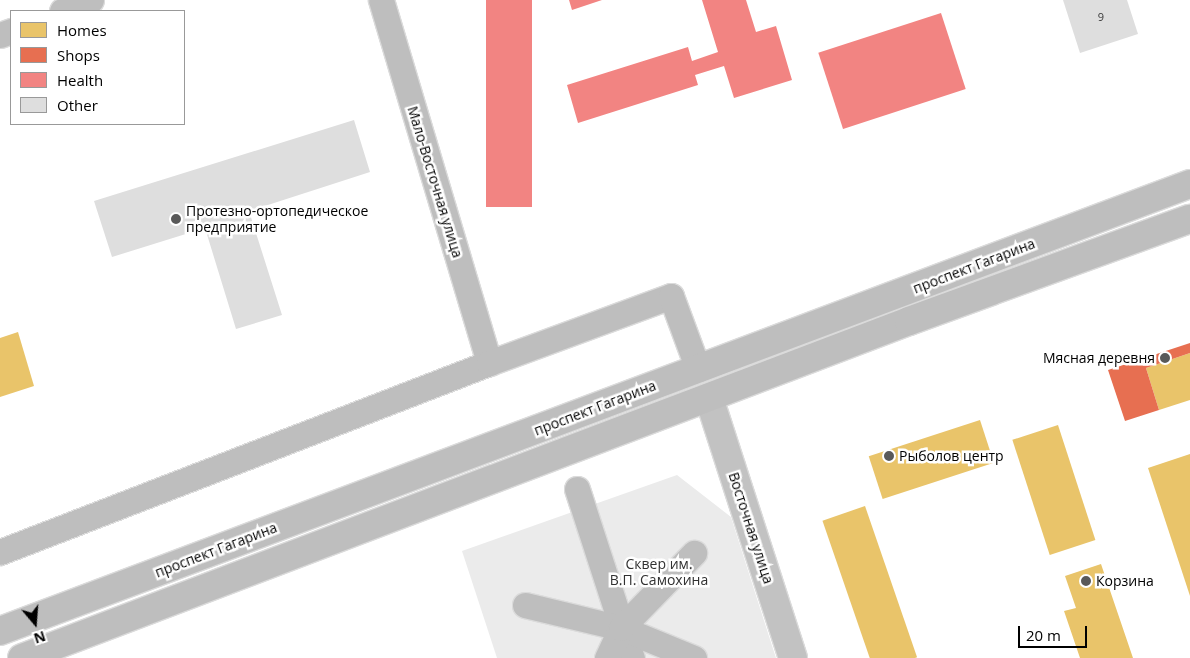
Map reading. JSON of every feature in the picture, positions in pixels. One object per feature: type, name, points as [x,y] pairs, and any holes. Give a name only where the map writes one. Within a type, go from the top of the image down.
[{"type":"main road","name":"проспект Гагарина","points":[[0,631],[1190,184]]},
{"type":"main road","name":"проспект Гагарина","points":[[22,658],[909,321],[1190,218]]},
{"type":"main road","points":[[698,369],[709,398]]},
{"type":"main road","name":"Восточная улица","points":[[709,398],[793,658]]},
{"type":"street","points":[[65,10],[91,0]]},
{"type":"street","name":"Мало-Восточная улица","points":[[381,0],[489,363]]},
{"type":"street","points":[[0,552],[489,363],[671,296],[698,369]]},
{"type":"street","points":[[577,489],[632,658]]},
{"type":"street","points":[[607,658],[621,628],[694,552]]},
{"type":"street","points":[[525,605],[621,628],[694,658]]},
{"type":"green space","name":"Сквер им. В.П. Самохина","points":[[677,475],[731,517],[776,658],[497,658],[462,551]]},
{"type":"building: Homes","points":[[18,332],[34,386],[0,397],[0,338]]},
{"type":"building: Homes","points":[[1190,353],[1190,400],[1159,410],[1146,368]]},
{"type":"building: Homes","points":[[980,420],[994,463],[883,499],[869,456]]},
{"type":"building: Homes","points":[[1058,425],[1095,540],[1050,555],[1012,440]]},
{"type":"building: Homes","points":[[1190,454],[1190,596],[1148,468]]},
{"type":"building: Homes","points":[[865,506],[917,657],[870,658],[822,521]]},
{"type":"building: Homes","points":[[1101,564],[1133,658],[1080,658],[1064,611],[1076,608],[1065,576]]},
{"type":"building: Shops","points":[[1190,343],[1190,353],[1146,368],[1159,410],[1125,421],[1108,370]]},
{"type":"building: Health","points":[[486,0],[532,0],[532,207],[486,207]]},
{"type":"building: Health","points":[[569,0],[602,0],[572,10]]},
{"type":"building: Health","points":[[702,0],[746,0],[756,32],[776,26],[792,80],[734,98],[724,66],[695,75],[698,85],[578,123],[567,85],[688,47],[692,61],[718,52]]},
{"type":"building: Health","points":[[941,13],[966,89],[843,129],[818,53]]},
{"type":"building: Other","points":[[1063,0],[1127,0],[1138,34],[1080,53]]},
{"type":"building: Other","name":"Протезно-ортопедическое предприятие","points":[[354,120],[370,172],[249,211],[282,315],[236,329],[205,228],[112,257],[94,201]]},
{"type":"place","name":"Протезно-ортопедическое предприятие","points":[[176,219]]},
{"type":"place","name":"Мясная деревня","points":[[1165,358]]},
{"type":"place","name":"Рыболов центр","points":[[889,456]]},
{"type":"place","name":"Корзина","points":[[1086,581]]}]
